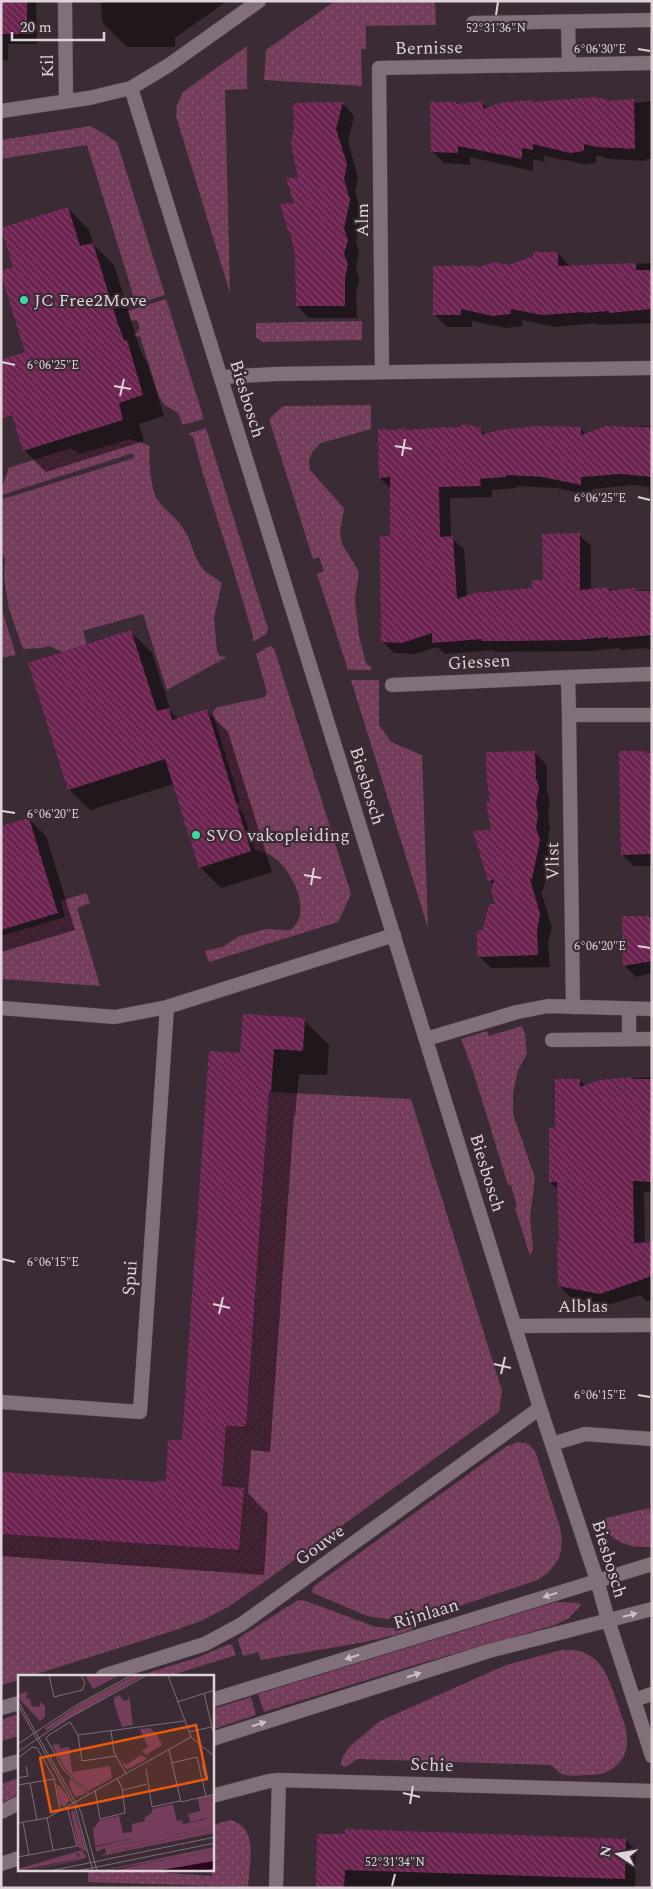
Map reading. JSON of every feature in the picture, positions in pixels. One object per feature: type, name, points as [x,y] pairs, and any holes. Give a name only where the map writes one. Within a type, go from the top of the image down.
[{"type":"street","name":"Kil","points":[[65,1],[66,101]]},
{"type":"street","points":[[1,111],[131,88],[169,65],[259,1]]},
{"type":"street","name":"Bernisse","points":[[473,23],[652,20]]},
{"type":"street","points":[[568,22],[569,64]]},
{"type":"street","name":"Bernisse","points":[[379,68],[652,63]]},
{"type":"street","name":"Alm","points":[[379,68],[382,372]]},
{"type":"street","name":"Biesbosch","points":[[131,88],[540,1408],[597,1580],[652,1756]]},
{"type":"street","points":[[221,377],[275,374],[652,368]]},
{"type":"street","name":"Giessen","points":[[392,685],[568,676],[652,674]]},
{"type":"street","points":[[568,676],[569,714],[652,714]]},
{"type":"street","name":"Vlist","points":[[569,714],[573,1006]]},
{"type":"street","points":[[1,1008],[115,1017],[166,1007],[394,935]]},
{"type":"street","points":[[426,1039],[517,1012],[548,1006],[652,1009]]},
{"type":"street","name":"Spui","points":[[1,1402],[140,1412],[166,1007]]},
{"type":"street","points":[[629,1009],[629,1039]]},
{"type":"street","points":[[552,1040],[652,1039]]},
{"type":"street","name":"Alblas","points":[[515,1326],[652,1325]]},
{"type":"street","name":"Gouwe","points":[[105,1675],[205,1644],[242,1624],[540,1408]]},
{"type":"street","points":[[552,1444],[585,1434],[652,1439]]},
{"type":"street","name":"Rijnlaan","points":[[214,1699],[652,1564]]},
{"type":"street","points":[[214,1738],[489,1652],[652,1609]]},
{"type":"street","points":[[634,1700],[652,1694]]},
{"type":"street","points":[[1,1708],[18,1703]]},
{"type":"street","points":[[1,1766],[18,1761]]},
{"type":"street","points":[[276,1888],[278,1780]]},
{"type":"street","name":"Schie","points":[[214,1795],[278,1780],[652,1791]]},
{"type":"street","points":[[1,1812],[18,1804]]},
{"type":"street","points":[[1,1864],[18,1858]]},
{"type":"shaded area","points":[[335,1],[435,1],[436,25],[366,26],[366,49],[361,49],[362,86],[264,80],[266,50]]},
{"type":"shaded area","points":[[247,46],[247,89],[225,90],[230,293],[176,116],[177,105],[183,92]]},
{"type":"shaded area","points":[[91,126],[117,142],[165,295],[136,304],[87,145],[1,159],[1,140]]},
{"type":"shaded area","points":[[166,299],[204,419],[183,425],[178,413],[165,405],[159,397],[140,336],[135,337],[135,334],[138,332],[137,330],[140,329],[137,320],[131,321],[128,311]]},
{"type":"shaded area","points":[[362,321],[362,340],[262,342],[256,337],[256,323]]},
{"type":"shaded area","points":[[371,405],[371,429],[321,443],[312,452],[309,461],[310,470],[344,508],[340,533],[342,544],[359,572],[355,599],[359,636],[365,660],[368,666],[371,665],[371,670],[348,670],[317,574],[324,571],[319,557],[313,559],[269,419],[283,406]]},
{"type":"shaded area","points":[[206,428],[268,629],[266,634],[253,642],[253,636],[193,437],[188,434]]},
{"type":"shaded area","points":[[130,439],[150,446],[150,473],[157,499],[183,528],[203,569],[222,583],[214,618],[217,652],[220,656],[227,657],[167,690],[143,614],[83,631],[87,644],[62,652],[50,646],[23,649],[9,609],[4,578],[5,560],[1,550],[1,489],[8,468],[71,448],[80,454]],"holes":[[[133,453],[134,458],[3,499],[2,495]]]},
{"type":"shaded area","points":[[1,607],[16,655],[1,658]]},
{"type":"shaded area","points":[[270,646],[274,648],[351,894],[338,922],[209,962],[205,951],[222,947],[240,936],[266,929],[290,930],[297,922],[300,911],[295,885],[288,872],[267,853],[255,850],[242,810],[238,810],[236,803],[240,802],[213,713],[218,707],[265,697],[267,692],[256,654]]},
{"type":"shaded area","points":[[351,680],[379,680],[379,725],[391,742],[422,755],[428,928]]},
{"type":"shaded area","points":[[86,893],[90,903],[77,908],[100,986],[1,979],[1,936],[65,917],[61,901]]},
{"type":"shaded area","points":[[522,1026],[525,1034],[527,1054],[518,1070],[513,1093],[513,1114],[535,1178],[530,1217],[533,1249],[530,1256],[515,1208],[517,1207],[511,1185],[508,1185],[473,1071],[461,1039],[487,1031],[489,1036]]},
{"type":"shaded area","points":[[269,1092],[411,1099],[502,1391],[499,1412],[228,1607],[203,1620],[176,1630],[33,1675],[18,1675],[18,1680],[1,1685],[1,1534],[237,1550],[239,1552],[244,1488],[222,1487],[226,1426],[247,1428]]},
{"type":"shaded area","points":[[518,1442],[529,1444],[536,1453],[560,1527],[561,1551],[558,1560],[549,1572],[538,1580],[453,1608],[387,1619],[367,1616],[313,1593],[314,1586],[507,1446]]},
{"type":"shaded area","points":[[649,1508],[652,1519],[652,1547],[627,1545],[620,1542],[603,1528],[598,1520]]},
{"type":"shaded area","points":[[298,1600],[306,1601],[376,1627],[392,1628],[412,1625],[415,1626],[415,1629],[365,1642],[261,1660],[258,1652],[243,1656],[239,1638]]},
{"type":"shaded area","points":[[556,1602],[579,1603],[581,1605],[569,1618],[555,1625],[415,1665],[264,1712],[258,1694]]},
{"type":"shaded area","points":[[229,1644],[232,1645],[236,1655],[172,1675],[141,1675],[199,1657]]},
{"type":"shaded area","points":[[561,1650],[575,1650],[586,1653],[601,1666],[607,1675],[627,1738],[625,1754],[611,1770],[597,1775],[571,1776],[562,1774],[550,1765],[357,1759],[346,1767],[342,1766],[343,1756],[350,1746],[380,1721],[506,1665]]},
{"type":"shaded area","points":[[251,1697],[256,1715],[214,1729],[214,1709]]},
{"type":"shaded area","points":[[18,1714],[18,1736],[1,1741],[1,1720]]},
{"type":"shaded area","points":[[18,1778],[18,1794],[1,1803],[1,1784]]},
{"type":"shaded area","points":[[230,1820],[246,1830],[251,1848],[248,1887],[88,1882],[88,1872],[168,1872],[212,1876],[212,1872],[214,1872],[214,1825]]},
{"type":"building","points":[[1,1],[27,1],[27,34],[1,34]]},
{"type":"building","points":[[595,97],[609,101],[634,99],[635,149],[597,147],[584,144],[584,151],[570,153],[533,144],[533,150],[522,148],[522,159],[458,146],[458,153],[431,152],[430,102],[456,102],[456,104],[483,101],[483,109],[500,103]]},
{"type":"building","points":[[343,102],[336,129],[347,164],[344,179],[350,200],[344,229],[348,240],[344,254],[348,264],[345,279],[345,306],[296,306],[295,254],[290,231],[288,231],[280,204],[294,203],[286,178],[298,178],[291,142],[294,129],[293,103]]},
{"type":"building","points":[[68,207],[80,246],[93,243],[118,324],[124,340],[127,340],[143,395],[119,403],[123,420],[23,451],[12,415],[1,419],[1,360],[25,352],[1,274],[1,271],[13,267],[1,228]]},
{"type":"building","points":[[533,252],[558,252],[558,266],[636,263],[636,270],[652,270],[652,309],[609,313],[609,311],[542,315],[511,309],[511,314],[493,316],[461,309],[461,315],[433,315],[433,266],[477,266],[477,268],[494,262],[509,265],[533,256]]},
{"type":"building","points":[[465,424],[481,428],[482,435],[498,430],[537,426],[581,427],[581,435],[606,426],[652,427],[652,477],[621,474],[581,477],[581,485],[543,477],[506,475],[506,477],[480,479],[481,486],[439,487],[440,537],[453,536],[457,599],[474,593],[532,588],[532,580],[543,580],[542,534],[580,533],[580,590],[609,587],[609,591],[635,588],[635,591],[652,591],[652,635],[608,639],[608,637],[577,640],[482,641],[482,639],[432,643],[432,633],[402,643],[381,642],[380,536],[390,536],[390,477],[379,478],[378,429],[455,428]]},
{"type":"building","points":[[131,630],[157,711],[169,708],[172,720],[207,709],[251,851],[199,868],[165,759],[68,790],[28,663]]},
{"type":"building","points":[[535,751],[536,778],[539,788],[536,803],[538,815],[536,828],[540,840],[532,879],[530,879],[540,914],[537,931],[538,955],[477,957],[477,931],[483,930],[489,904],[495,904],[491,891],[494,880],[488,881],[473,831],[491,830],[486,802],[490,803],[486,752]]},
{"type":"building","points":[[619,751],[646,751],[646,753],[652,753],[652,854],[621,855]]},
{"type":"building","points":[[29,818],[58,913],[1,930],[1,826]]},
{"type":"building","points":[[622,916],[652,917],[652,961],[623,966]]},
{"type":"building","points":[[243,1014],[305,1018],[303,1051],[274,1049],[271,1092],[269,1092],[246,1427],[226,1426],[222,1486],[244,1488],[239,1550],[1,1534],[1,1472],[166,1481],[168,1440],[182,1440],[209,1051],[240,1053]]},
{"type":"building","points":[[632,1077],[632,1079],[652,1079],[652,1182],[633,1181],[634,1243],[652,1242],[652,1276],[600,1294],[558,1286],[557,1182],[549,1182],[549,1128],[555,1128],[555,1079],[580,1079],[580,1087],[600,1080]]},
{"type":"building","points":[[345,1829],[626,1839],[625,1879],[345,1870],[344,1888],[316,1888],[317,1834],[345,1834]]},
{"type":"place","name":"JC Free2Move","points":[[24,300]]},
{"type":"place","name":"SVO vakopleiding","points":[[196,835]]}]
